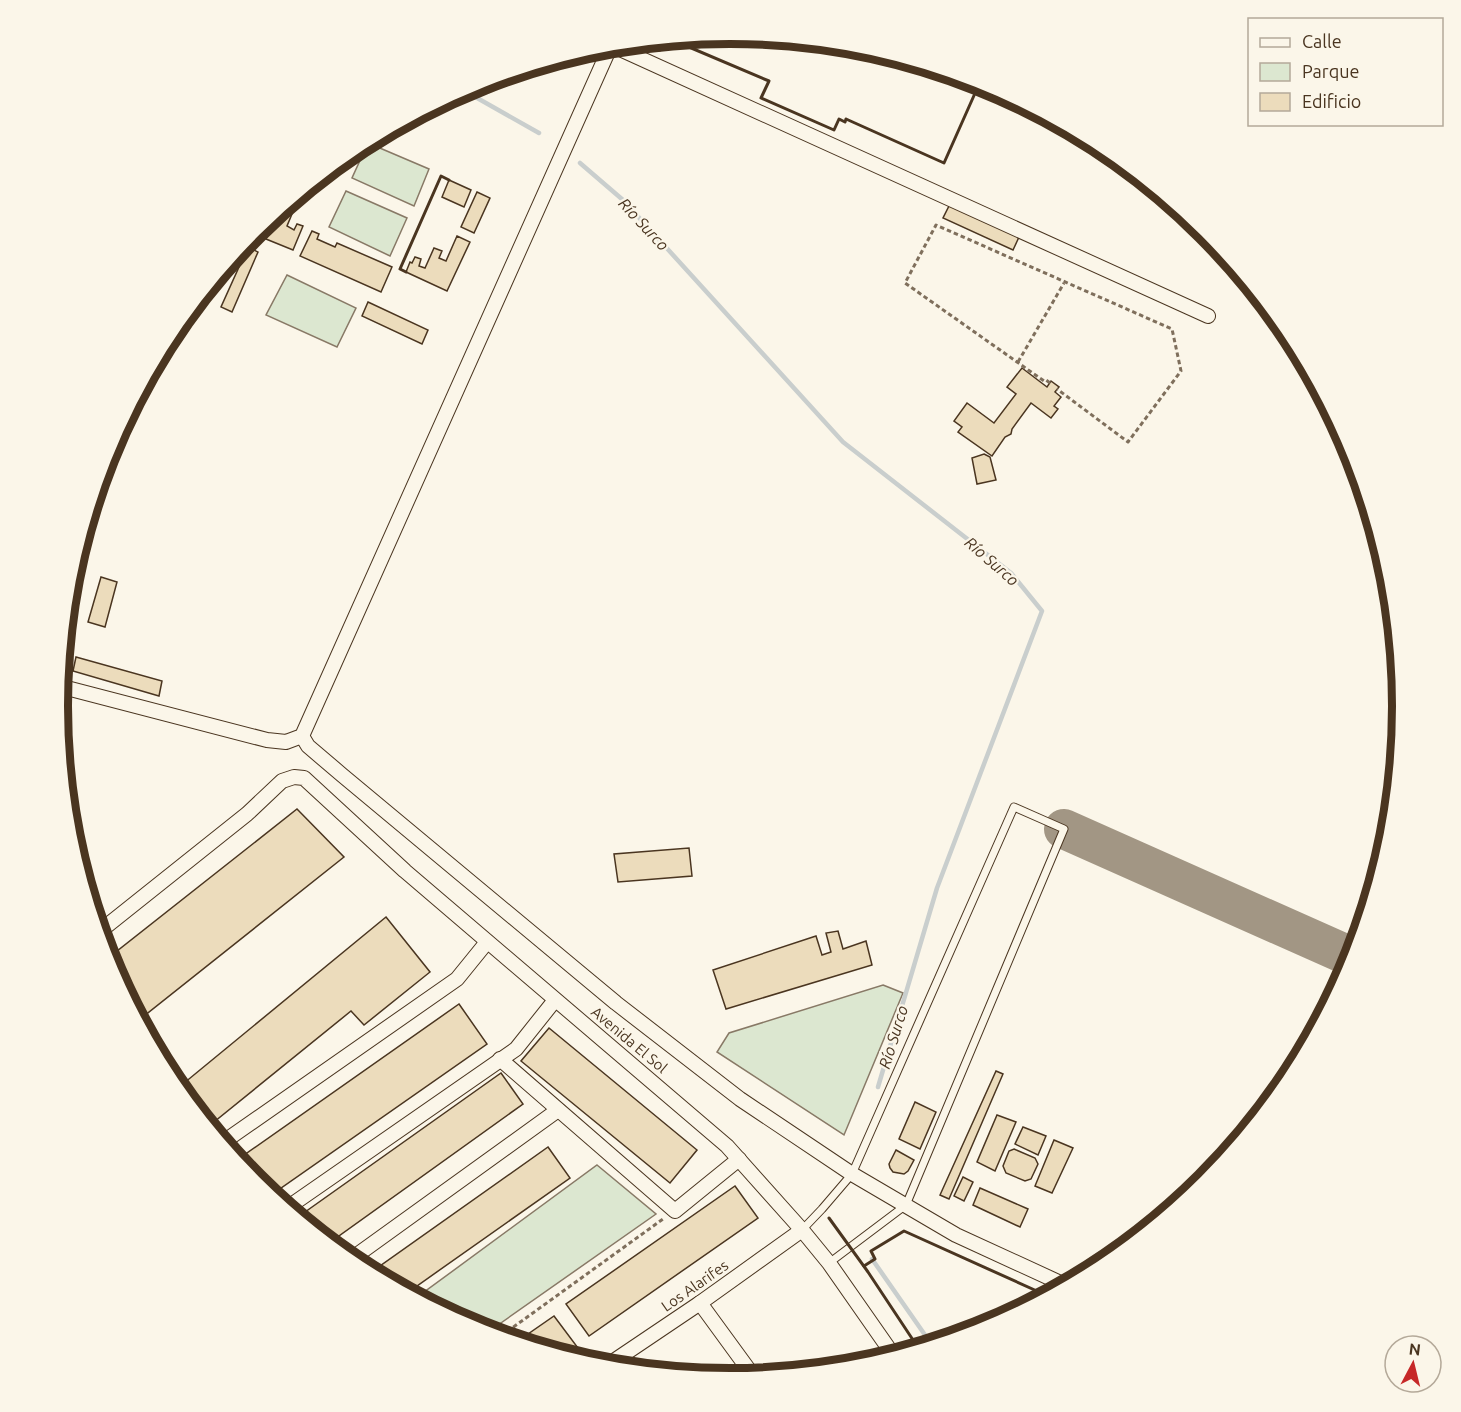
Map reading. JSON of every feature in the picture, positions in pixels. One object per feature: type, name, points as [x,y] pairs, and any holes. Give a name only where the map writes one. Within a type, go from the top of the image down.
[{"type":"street","points":[[626,52],[1208,316]]},
{"type":"street","points":[[68,688],[267,740],[286,742],[302,736],[606,55]]},
{"type":"street","points":[[302,736],[308,746],[342,775],[616,1003],[740,1100],[852,1174],[956,1235],[1058,1282]]},
{"type":"street","name":"Avenida El Sol","points":[[106,927],[247,814],[282,781],[294,777],[304,778],[377,846],[705,1126],[739,1159],[829,1263],[889,1349]]},
{"type":"street","points":[[228,1139],[457,979],[487,942]]},
{"type":"street","points":[[293,1203],[516,1049],[555,1000]]},
{"type":"street","points":[[500,1059],[675,1211],[739,1159]]},
{"type":"street","points":[[358,1254],[558,1110]]},
{"type":"street","name":"Los Alarifes","points":[[617,1359],[802,1230]]},
{"type":"street","points":[[700,1302],[747,1368]]},
{"type":"lane","points":[[802,1230],[852,1174],[1014,807],[1064,829],[906,1205],[829,1263]]},
{"type":"path","points":[[1050,383],[905,282],[936,225],[1172,329],[1181,371],[1128,442],[1057,389]]},
{"type":"path","points":[[1018,362],[1065,282]]},
{"type":"path","points":[[510,1330],[675,1211]]},
{"type":"green space","points":[[376,146],[429,169],[414,206],[352,178],[363,155]]},
{"type":"green space","points":[[346,191],[407,218],[390,256],[329,227]]},
{"type":"green space","points":[[287,275],[356,308],[337,347],[266,315]]},
{"type":"green space","points":[[883,985],[903,993],[844,1135],[717,1052],[729,1033]]},
{"type":"green space","points":[[597,1165],[656,1214],[497,1325],[423,1293]]},
{"type":"building","points":[[449,180],[471,190],[464,207],[442,197]]},
{"type":"building","points":[[477,192],[490,198],[474,233],[461,227]]},
{"type":"building","points":[[950,204],[1019,237],[1013,250],[943,218]]},
{"type":"building","points":[[295,207],[287,226],[294,230],[297,224],[303,226],[293,250],[266,239],[269,231]]},
{"type":"building","points":[[312,231],[319,234],[317,239],[335,247],[337,243],[392,267],[381,292],[300,256]]},
{"type":"building","points":[[457,236],[470,242],[447,291],[406,272],[415,257],[421,259],[419,266],[425,268],[434,248],[442,251],[439,258],[446,261]]},
{"type":"building","points":[[252,249],[258,252],[232,312],[221,307],[243,257]]},
{"type":"building","points":[[368,302],[428,330],[422,344],[362,316]]},
{"type":"building","points":[[1022,368],[1047,387],[1051,381],[1059,387],[1055,392],[1061,397],[1054,406],[1058,409],[1051,418],[1031,403],[1012,429],[1011,434],[1005,437],[992,456],[958,432],[962,427],[954,421],[967,403],[994,423],[1016,394],[1007,387]]},
{"type":"building","points":[[984,454],[990,457],[996,480],[977,484],[972,458]]},
{"type":"building","points":[[101,577],[117,582],[105,627],[88,622]]},
{"type":"building","points":[[76,657],[162,681],[159,696],[73,671]]},
{"type":"building","points":[[297,809],[344,857],[145,1015],[115,952]]},
{"type":"building","points":[[689,848],[692,876],[618,882],[614,854]]},
{"type":"building","points":[[386,917],[430,972],[364,1025],[351,1011],[215,1121],[186,1082]]},
{"type":"building","points":[[838,931],[843,949],[866,941],[872,965],[726,1009],[713,970],[816,936],[822,955],[831,952],[826,933]]},
{"type":"building","points":[[459,1004],[487,1044],[279,1190],[244,1155]]},
{"type":"building","points":[[549,1028],[697,1150],[670,1183],[521,1061]]},
{"type":"building","points":[[996,1071],[1003,1074],[949,1199],[940,1195]]},
{"type":"building","points":[[501,1073],[523,1104],[336,1238],[304,1213]]},
{"type":"building","points":[[915,1102],[936,1112],[920,1149],[899,1139]]},
{"type":"building","points":[[997,1115],[1016,1122],[995,1171],[977,1162]]},
{"type":"building","points":[[1023,1127],[1046,1136],[1038,1155],[1015,1144]]},
{"type":"building","points":[[1054,1140],[1073,1148],[1052,1193],[1035,1186]]},
{"type":"building","points":[[548,1147],[570,1178],[414,1288],[378,1267]]},
{"type":"building","points":[[1014,1149],[1035,1158],[1038,1164],[1031,1179],[1025,1181],[1006,1173],[1003,1166],[1009,1151]]},
{"type":"building","points":[[896,1150],[914,1160],[904,1174],[893,1172],[890,1168],[889,1164]]},
{"type":"building","points":[[963,1177],[973,1182],[964,1201],[954,1196]]},
{"type":"building","points":[[735,1186],[758,1218],[589,1336],[566,1304]]},
{"type":"building","points":[[980,1188],[1028,1209],[1020,1227],[973,1205]]},
{"type":"building","points":[[554,1316],[578,1348],[575,1350],[559,1346],[526,1336]]},
{"type":"waterway","name":"Río Surco","points":[[473,96],[539,133]]},
{"type":"waterway","name":"Río Surco","points":[[580,163],[623,200],[843,442],[1011,573],[1042,611],[937,888],[878,1087]]},
{"type":"waterway","name":"Río Surco","points":[[872,1259],[927,1338]]},
{"type":"taxiway","points":[[1064,829],[1345,954]]},
{"type":"wall","points":[[685,45],[769,81],[761,98],[834,130],[839,119],[845,122],[846,119],[944,163],[976,91]]},
{"type":"wall","points":[[655,48],[660,50],[661,47]]},
{"type":"wall","points":[[406,272],[400,269],[441,176],[449,180]]},
{"type":"wall","points":[[829,1218],[914,1342]]},
{"type":"wall","points":[[864,1266],[875,1259],[871,1251],[904,1231],[1039,1292]]}]
